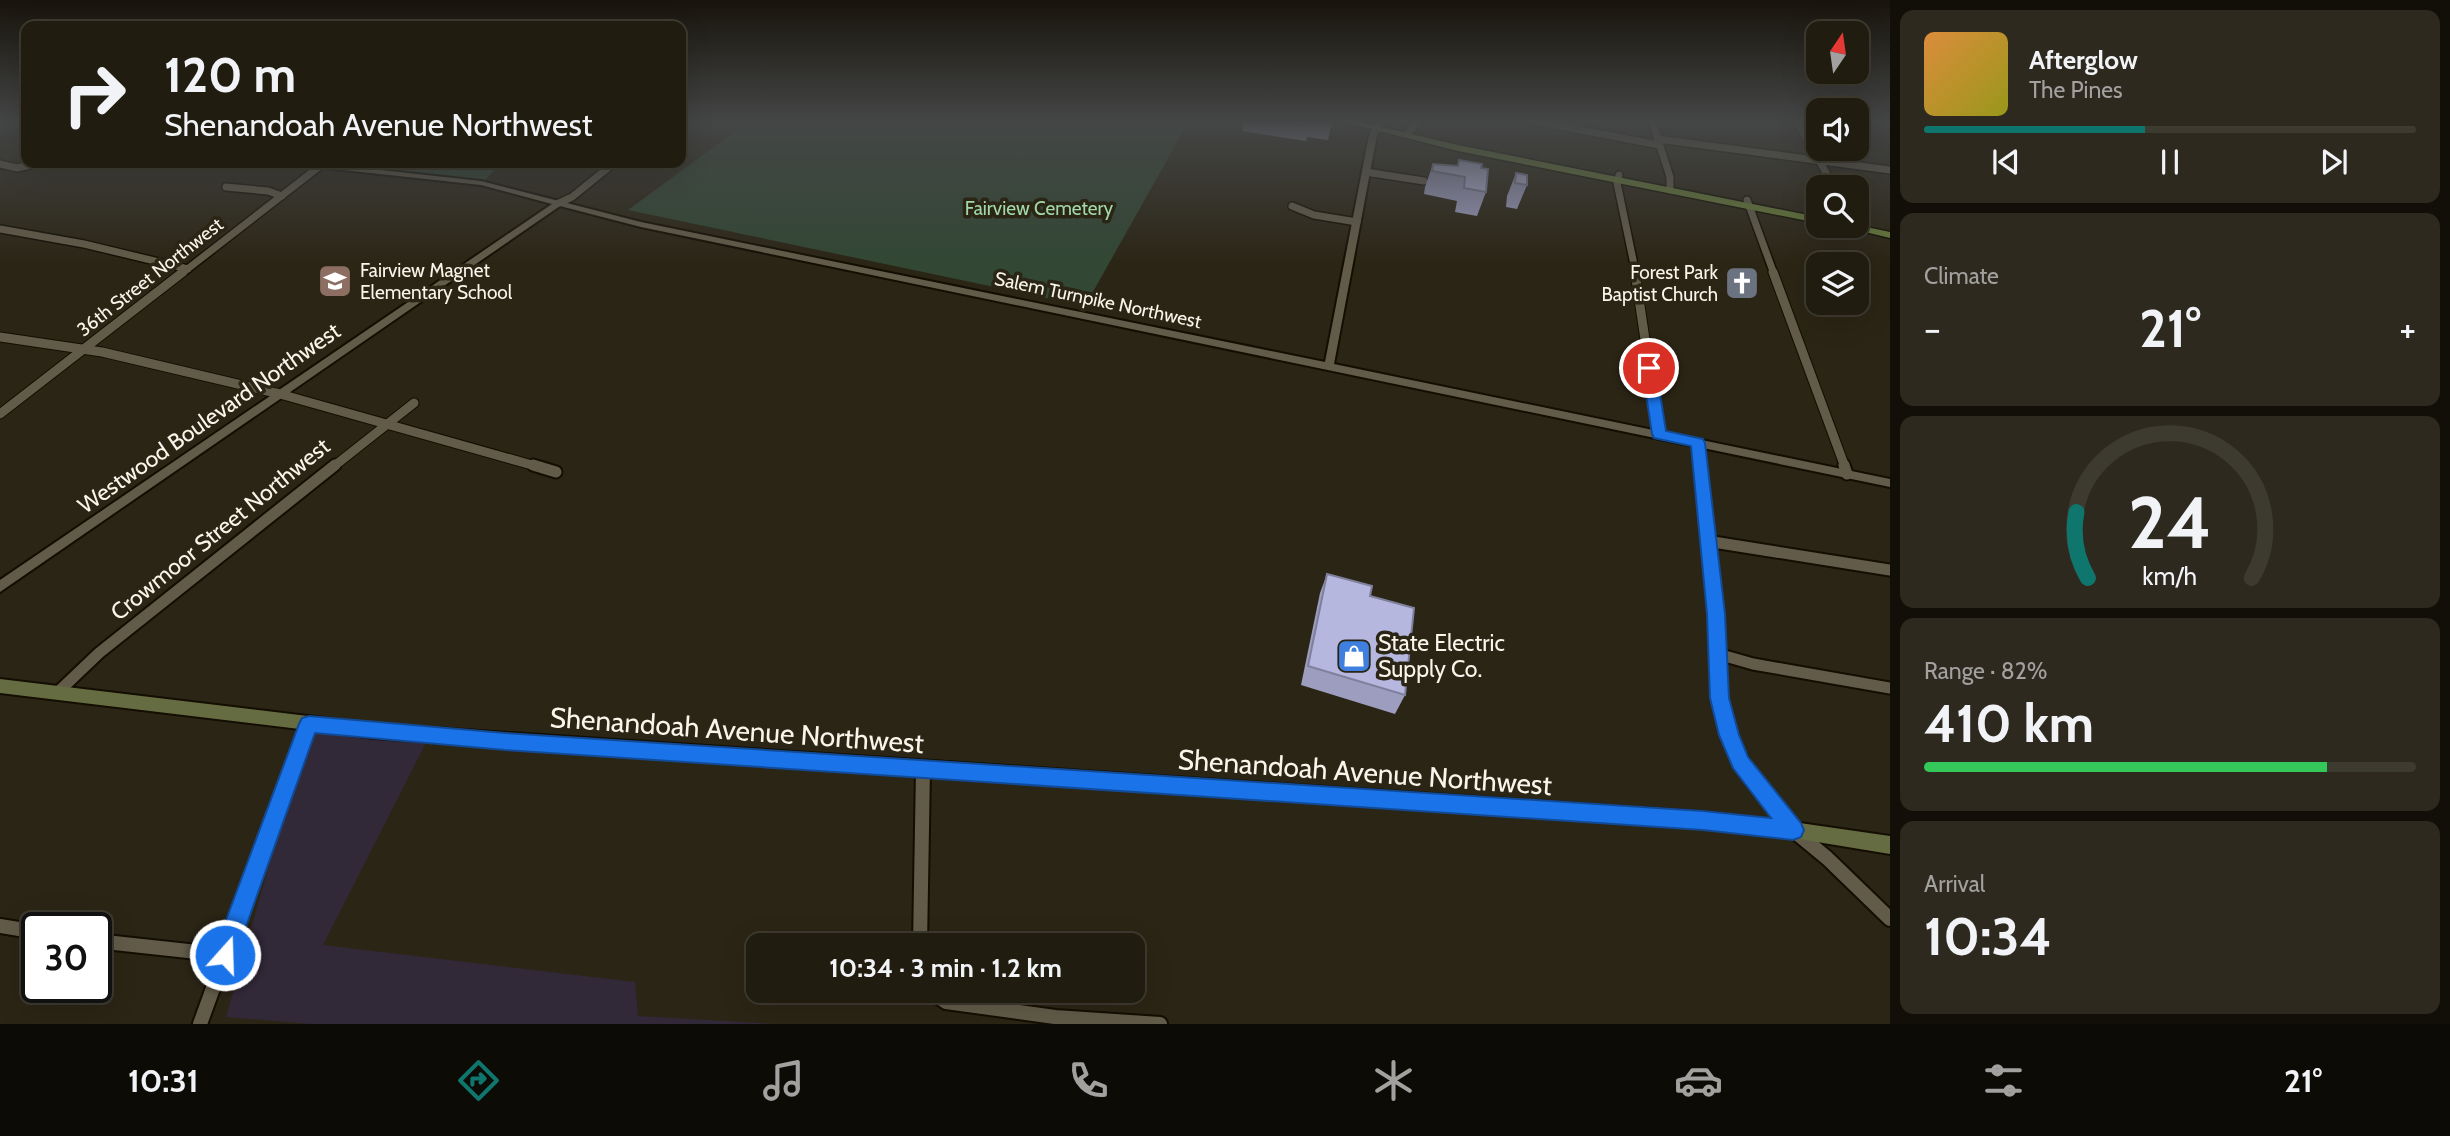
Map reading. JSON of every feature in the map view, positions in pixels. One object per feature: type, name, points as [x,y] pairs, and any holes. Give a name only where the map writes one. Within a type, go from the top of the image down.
[{"type":"main road","points":[[1579,169],[1806,213]]},
{"type":"main road","points":[[1580,169],[1618,177]]},
{"type":"main road","points":[[1747,203],[1806,217]]},
{"type":"main road","points":[[1869,227],[1890,229]]},
{"type":"main road","points":[[1869,229],[1890,234]]},
{"type":"main road","name":"Shenandoah Avenue Northwest","points":[[0,686],[309,724],[493,740],[1703,820],[1890,845]]},
{"type":"street","name":"36th Street Northwest","points":[[0,414],[316,169]]},
{"type":"street","name":"Salem Turnpike Northwest","points":[[345,169],[481,184],[641,224],[1890,483]]},
{"type":"street","name":"Westwood Boulevard Northwest","points":[[0,587],[559,203],[572,197],[607,169]]},
{"type":"street","points":[[1329,366],[1367,169]]},
{"type":"street","points":[[1665,169],[1670,188]]},
{"type":"street","points":[[1366,172],[1424,181]]},
{"type":"street","points":[[1618,177],[1634,262],[1659,434]]},
{"type":"street","points":[[226,187],[268,191],[282,196]]},
{"type":"street","points":[[1747,203],[1847,474]]},
{"type":"street","points":[[1292,206],[1314,215],[1357,222]]},
{"type":"street","points":[[0,229],[85,244],[188,269]]},
{"type":"street","points":[[0,337],[83,349],[280,394],[556,472]]},
{"type":"street","name":"Crowmoor Street Northwest","points":[[57,693],[99,653],[414,403]]},
{"type":"street","points":[[1698,443],[1720,698],[1732,744],[1753,781],[1793,830],[1828,858],[1890,919]]},
{"type":"street","points":[[1707,541],[1890,570]]},
{"type":"street","points":[[1718,654],[1753,664],[1890,688]]},
{"type":"street","points":[[200,1024],[309,724]]},
{"type":"street","points":[[920,933],[923,769]]},
{"type":"street","points":[[0,926],[21,929]]},
{"type":"street","points":[[112,943],[225,955]]},
{"type":"street","points":[[953,1003],[1055,1017],[1160,1024]]},
{"type":"shaded area","points":[[309,724],[430,735],[323,945],[635,982],[638,1016],[775,1024],[311,1024],[226,1017]]},
{"type":"green space","points":[[367,169],[496,169],[484,181]]},
{"type":"green space","name":"Fairview Cemetery","points":[[684,169],[1162,169],[1085,306],[628,210]]},
{"type":"building","points":[[1432,169],[1488,169],[1486,192],[1464,188],[1465,177],[1432,171]]},
{"type":"building","points":[[1516,173],[1527,175],[1527,185],[1515,183]]},
{"type":"building","name":"State Electric Supply Co.","points":[[1327,574],[1372,586],[1370,596],[1414,608],[1405,695],[1308,666]]},
{"type":"place","name":"Fairview Magnet Elementary School","points":[[335,281]]},
{"type":"place","name":"Forest Park Baptist Church","points":[[1742,283]]},
{"type":"place","name":"State Electric Supply Co.","points":[[1354,656]]},
{"type":"route","points":[[225,955],[309,724],[505,741],[1703,820],[1793,830],[1740,762],[1729,735],[1720,698],[1716,614],[1698,443],[1659,434],[1649,368]]}]
